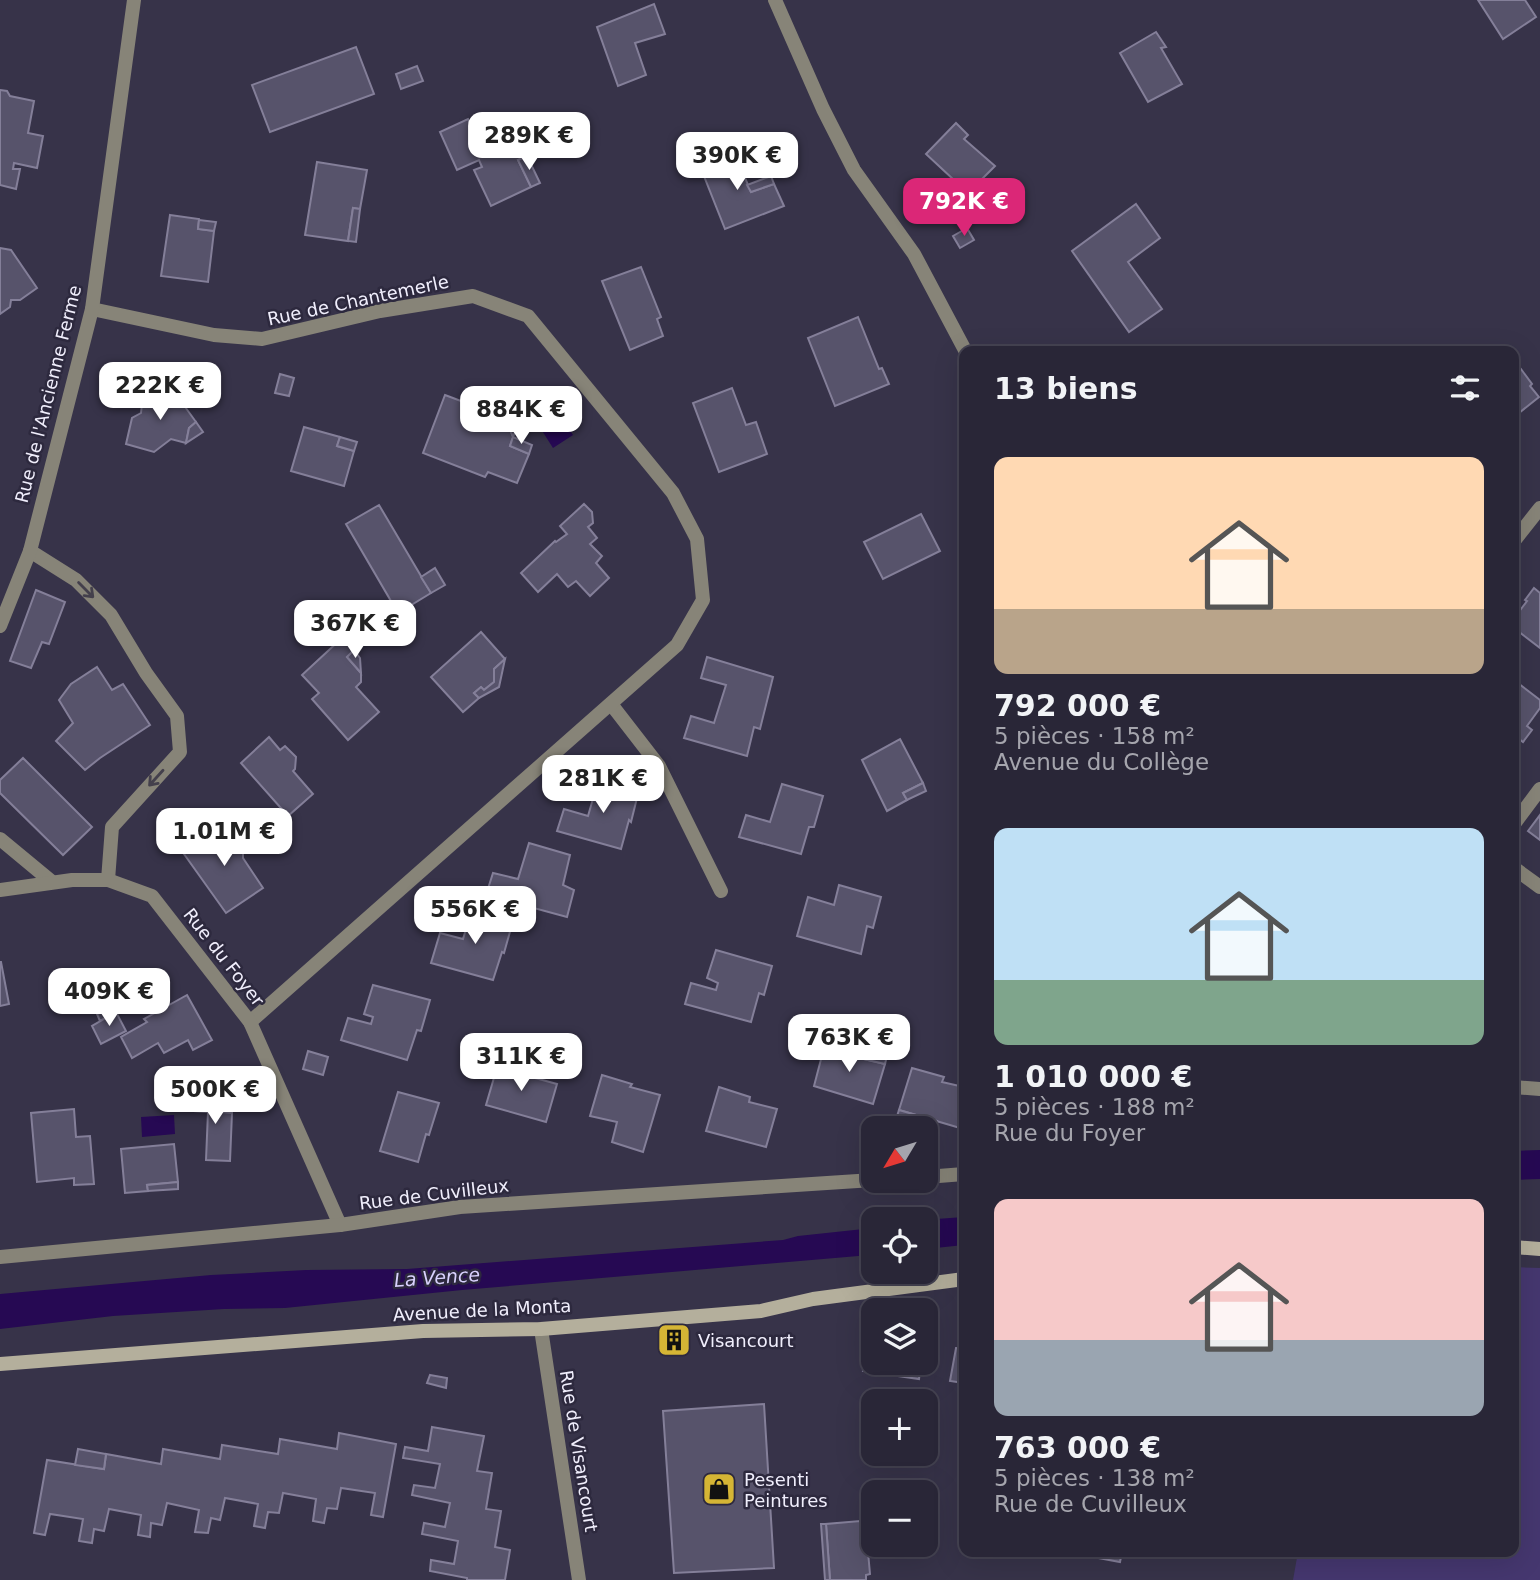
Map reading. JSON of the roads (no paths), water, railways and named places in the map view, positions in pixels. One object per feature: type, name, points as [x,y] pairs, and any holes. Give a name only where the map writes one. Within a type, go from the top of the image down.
[{"type":"street","name":"Rue de l'Ancienne Ferme","points":[[0,625],[30,551],[92,309],[134,0]]},
{"type":"street","points":[[775,0],[823,109],[855,170],[914,254],[963,346]]},
{"type":"street","name":"Rue de Chantemerle","points":[[92,309],[214,335],[262,339],[380,311],[473,296],[528,316],[673,493],[698,539],[703,600],[677,645],[250,1022]]},
{"type":"street","points":[[1519,535],[1540,508]]},
{"type":"street","points":[[30,551],[76,580],[111,615],[146,673],[177,716],[180,752],[112,827],[108,880]]},
{"type":"street","points":[[611,704],[659,766],[721,891]]},
{"type":"street","points":[[1519,817],[1540,789]]},
{"type":"street","points":[[0,839],[52,882]]},
{"type":"street","points":[[1519,872],[1540,887]]},
{"type":"street","name":"Rue du Foyer","points":[[0,890],[72,880],[108,880],[152,896],[250,1022],[340,1225]]},
{"type":"street","points":[[1519,1087],[1540,1089]]},
{"type":"street","points":[[938,1176],[959,1174]]},
{"type":"street","name":"Rue de Cuvilleux","points":[[0,1257],[340,1225],[460,1207],[861,1181]]},
{"type":"street","points":[[1519,1247],[1540,1249]]},
{"type":"street","name":"Avenue de la Monta","points":[[0,1364],[423,1331],[541,1329],[761,1311],[813,1299],[959,1280]]},
{"type":"street","name":"Rue de Visancourt","points":[[541,1329],[579,1580]]},
{"type":"water","points":[[538,391],[545,396],[547,394],[573,435],[553,448],[527,407],[528,396]]},
{"type":"water","points":[[174,1115],[175,1134],[142,1137],[141,1117]]},
{"type":"water","points":[[1540,1150],[1540,1179],[1519,1180],[1519,1151]]},
{"type":"water","points":[[959,1217],[959,1246],[938,1248],[938,1219]]},
{"type":"water","name":"La Vence","points":[[861,1229],[861,1256],[285,1308],[113,1316],[0,1329],[0,1294],[211,1275],[407,1269],[783,1240]]},
{"type":"place","name":"Visancourt","points":[[674,1340]]},
{"type":"place","name":"Pesenti Peintures","points":[[719,1489]]}]
